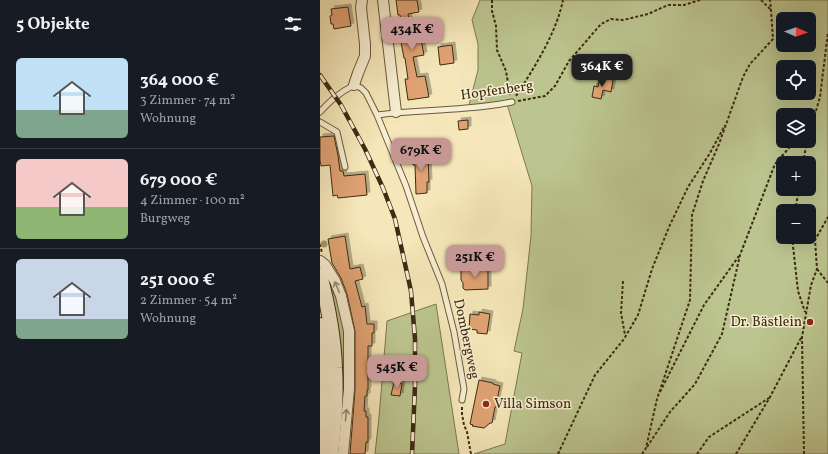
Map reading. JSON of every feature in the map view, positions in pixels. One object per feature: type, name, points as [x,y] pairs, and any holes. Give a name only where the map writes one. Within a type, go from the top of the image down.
[{"type":"main road","points":[[320,275],[332,333],[335,368],[336,396],[332,454]]},
{"type":"main road","points":[[320,325],[325,361],[324,408],[320,450]]},
{"type":"street","points":[[354,85],[365,56],[361,8],[362,0]]},
{"type":"street","points":[[383,0],[396,112]]},
{"type":"street","points":[[320,261],[325,265],[335,281],[341,296],[349,331],[349,389],[343,454]]},
{"type":"lane","points":[[320,112],[330,100],[354,85]]},
{"type":"lane","name":"Dombergweg","points":[[354,85],[361,88],[366,93],[377,115],[406,186],[423,238],[442,284],[454,332],[464,389],[462,400]]},
{"type":"lane","name":"Hopfenberg","points":[[377,115],[396,112],[464,109],[512,102]]},
{"type":"lane","points":[[320,122],[337,132],[345,167]]},
{"type":"path","points":[[492,0],[492,11],[496,26],[497,50],[506,71],[512,102]]},
{"type":"path","points":[[512,102],[545,48],[560,12],[563,0]]},
{"type":"path","name":"Hopfenberg","points":[[512,102],[545,96],[555,86],[569,61],[601,24],[611,19],[623,20],[648,14],[668,5],[684,5],[700,0]]},
{"type":"path","points":[[761,0],[771,10]]},
{"type":"path","points":[[646,448],[657,399],[690,300],[692,215],[705,173],[720,144],[743,77],[750,64],[772,39],[770,0]]},
{"type":"path","points":[[816,110],[820,97],[828,32]]},
{"type":"path","points":[[558,454],[595,375],[626,336],[638,315],[660,247],[688,187],[710,153],[728,119]]},
{"type":"path","points":[[642,454],[670,412],[695,384],[722,334],[740,255],[775,164],[789,148]]},
{"type":"path","points":[[804,454],[802,337],[811,285],[817,269],[815,240],[828,217]]},
{"type":"path","points":[[793,244],[798,290],[806,314]]},
{"type":"path","points":[[657,399],[704,305],[740,255]]},
{"type":"path","points":[[817,269],[828,283]]},
{"type":"path","points":[[623,281],[621,313],[626,336]]},
{"type":"path","points":[[736,454],[770,397],[802,337]]},
{"type":"path","points":[[697,454],[709,437],[770,397]]},
{"type":"path","points":[[462,400],[462,414],[464,424],[468,432],[471,454]]},
{"type":"green space","points":[[480,0],[828,0],[828,454],[474,454],[505,444],[522,353],[514,351],[523,309],[531,236],[532,186],[506,101],[486,105],[469,105],[478,70],[478,44],[472,20]]},
{"type":"green space","points":[[328,285],[337,299],[345,341],[344,391],[339,454],[337,454]]},
{"type":"green space","points":[[436,304],[459,454],[375,454],[387,321]]},
{"type":"building","points":[[396,0],[417,0],[419,12],[408,14],[412,35],[420,34],[424,55],[413,57],[417,77],[425,76],[429,97],[408,100],[405,79],[408,79],[400,37],[404,36],[400,15],[398,15]]},
{"type":"building","points":[[348,7],[351,26],[334,29],[333,24],[331,24],[331,9]]},
{"type":"building","points":[[452,45],[454,63],[440,65],[438,47]]},
{"type":"building","points":[[600,77],[613,80],[611,92],[603,90],[601,99],[592,97],[594,86],[598,87]]},
{"type":"building","points":[[468,120],[468,129],[459,130],[458,121]]},
{"type":"building","points":[[334,136],[340,171],[343,171],[344,176],[365,174],[367,195],[338,198],[337,195],[333,196],[330,165],[321,166],[320,137]]},
{"type":"building","points":[[428,154],[429,182],[427,182],[427,193],[416,194],[415,165],[407,161],[413,157],[413,155]]},
{"type":"building","points":[[345,236],[350,269],[360,267],[363,279],[355,281],[362,307],[365,306],[367,324],[374,324],[372,346],[368,346],[368,390],[367,396],[365,396],[364,411],[366,411],[366,417],[368,417],[368,442],[366,442],[365,454],[350,454],[355,390],[355,331],[347,294],[341,278],[332,263],[328,239]]},
{"type":"building","points":[[470,267],[480,267],[480,270],[488,270],[488,289],[465,290],[463,288],[461,270],[470,270]]},
{"type":"building","points":[[479,312],[490,314],[487,334],[477,333],[477,330],[469,329],[470,314],[479,315]]},
{"type":"building","name":"Villa Simson","points":[[479,380],[500,386],[497,400],[499,402],[498,406],[495,407],[492,423],[484,428],[472,426],[473,425],[470,424]]},
{"type":"building","points":[[394,382],[402,384],[400,396],[391,395]]},
{"type":"railway","points":[[320,75],[341,105],[365,149],[395,219],[411,291],[415,339],[415,386],[412,454]]},
{"type":"place","name":"Dr. Bästlein","points":[[810,322]]},
{"type":"place","name":"Villa Simson","points":[[486,404]]}]
